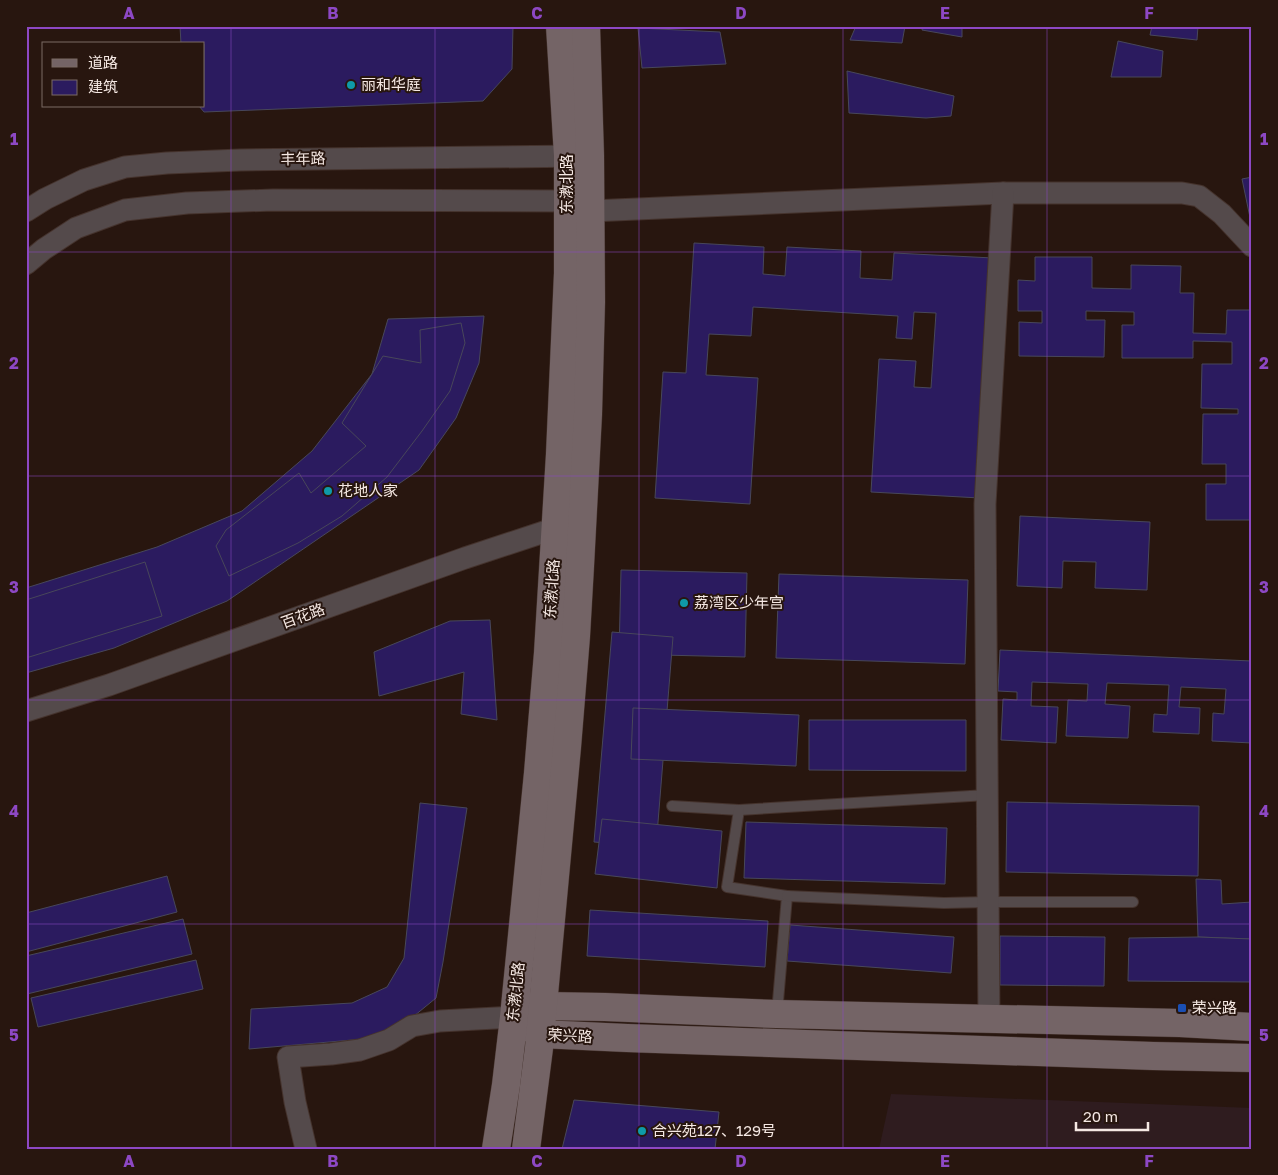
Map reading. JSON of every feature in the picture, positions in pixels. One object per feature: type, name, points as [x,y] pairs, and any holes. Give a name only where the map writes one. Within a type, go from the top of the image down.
[{"type":"main road","name":"东漖北路","points":[[560,26],[579,156]]},
{"type":"main road","name":"东漖北路","points":[[526,1149],[543,1006],[576,636],[569,528],[560,454],[568,273],[579,206],[579,156],[586,26]]},
{"type":"main road","name":"东漖北路","points":[[496,1149],[514,1018],[548,653],[569,528]]},
{"type":"main road","name":"荣兴路","points":[[514,1018],[543,1006],[777,1014],[1180,1023],[1252,1027]]},
{"type":"main road","name":"荣兴路","points":[[514,1018],[540,1034],[944,1050],[1252,1058]]},
{"type":"street","name":"丰年路","points":[[26,212],[45,199],[84,180],[125,167],[240,160],[579,156]]},
{"type":"street","points":[[989,1018],[985,504],[1003,193]]},
{"type":"street","points":[[26,264],[44,249],[76,228],[125,210],[178,204],[273,200],[579,206],[1003,193],[1182,193],[1199,196],[1222,214],[1252,246]]},
{"type":"street","name":"百花路","points":[[26,711],[109,685],[457,561],[569,528]]},
{"type":"street","points":[[306,1149],[295,1102],[288,1057],[360,1050],[389,1040],[412,1026],[440,1021],[514,1018]]},
{"type":"lane","points":[[672,806],[739,810],[988,795]]},
{"type":"lane","points":[[739,810],[726,887],[787,896],[944,903],[1133,902]]},
{"type":"lane","points":[[777,1014],[787,896]]},
{"type":"shaded area","points":[[891,1094],[1252,1108],[1252,1149],[879,1149]]},
{"type":"building","name":"丽和华庭","points":[[180,26],[513,26],[512,69],[483,101],[204,112],[201,108],[205,108],[205,42],[181,42]]},
{"type":"building","points":[[856,26],[905,26],[902,43],[850,40]]},
{"type":"building","points":[[923,26],[962,26],[962,37],[922,30]]},
{"type":"building","points":[[1152,26],[1198,26],[1197,40],[1150,35]]},
{"type":"building","points":[[638,28],[720,32],[726,64],[642,68]]},
{"type":"building","points":[[1118,41],[1163,51],[1161,77],[1111,77]]},
{"type":"building","points":[[847,71],[954,96],[951,116],[926,118],[849,113]]},
{"type":"building","points":[[1252,177],[1252,227],[1242,179]]},
{"type":"building","points":[[694,243],[764,247],[763,274],[785,276],[787,247],[861,251],[860,278],[892,280],[894,253],[993,258],[980,498],[871,492],[879,359],[916,361],[914,387],[931,388],[936,313],[914,312],[912,339],[896,338],[898,316],[753,307],[751,336],[709,334],[706,375],[758,378],[750,504],[655,498],[663,372],[686,373]]},
{"type":"building","points":[[1035,257],[1092,257],[1092,288],[1131,289],[1131,265],[1181,266],[1180,293],[1194,293],[1193,333],[1226,334],[1227,310],[1252,310],[1252,520],[1206,520],[1206,484],[1226,484],[1226,464],[1202,464],[1203,414],[1238,414],[1238,409],[1201,408],[1202,364],[1232,364],[1232,342],[1193,341],[1193,358],[1122,358],[1122,325],[1134,325],[1134,312],[1086,311],[1086,320],[1105,320],[1104,357],[1019,356],[1019,322],[1042,323],[1042,311],[1018,311],[1018,280],[1035,281]]},
{"type":"building","name":"花地人家","points":[[484,316],[479,363],[456,418],[419,470],[227,601],[114,648],[26,673],[26,588],[157,547],[242,511],[312,451],[372,374],[388,319]]},
{"type":"building","name":"花地人家","points":[[461,323],[465,343],[450,391],[387,477],[342,516],[298,543],[229,576],[216,546],[226,530],[299,473],[311,493],[366,446],[342,423],[383,356],[421,363],[420,330]]},
{"type":"building","points":[[1020,516],[1150,522],[1147,590],[1095,588],[1096,562],[1063,561],[1062,588],[1017,586]]},
{"type":"building","points":[[145,562],[162,616],[26,658],[26,600]]},
{"type":"building","name":"荔湾区少年宫","points":[[621,570],[747,573],[745,657],[619,654]]},
{"type":"building","points":[[779,574],[968,580],[965,664],[776,658]]},
{"type":"building","points":[[490,620],[497,720],[461,714],[464,672],[379,696],[374,652],[450,621]]},
{"type":"building","points":[[612,632],[673,637],[656,847],[594,842]]},
{"type":"building","points":[[1000,650],[1252,661],[1252,743],[1212,741],[1213,713],[1224,714],[1226,689],[1181,687],[1179,707],[1200,708],[1199,734],[1153,732],[1154,714],[1167,715],[1169,685],[1107,683],[1105,704],[1130,706],[1128,738],[1066,736],[1068,700],[1087,701],[1088,684],[1032,682],[1031,706],[1058,707],[1056,743],[1001,740],[1003,699],[1017,700],[1017,692],[998,691]]},
{"type":"building","points":[[633,708],[799,715],[796,766],[631,759]]},
{"type":"building","points":[[809,720],[966,720],[966,771],[809,770]]},
{"type":"building","points":[[1007,802],[1199,806],[1198,876],[1006,872]]},
{"type":"building","points":[[420,803],[467,808],[436,998],[414,1016],[375,1038],[249,1049],[251,1009],[352,1003],[387,987],[404,958]]},
{"type":"building","points":[[602,819],[722,831],[717,888],[595,874]]},
{"type":"building","points":[[746,822],[947,828],[945,884],[744,878]]},
{"type":"building","points":[[167,876],[177,912],[26,952],[26,913]]},
{"type":"building","points":[[1196,879],[1221,880],[1222,904],[1252,902],[1252,939],[1198,937]]},
{"type":"building","points":[[590,910],[768,921],[765,967],[587,956]]},
{"type":"building","points":[[183,919],[192,954],[27,994],[26,956]]},
{"type":"building","points":[[790,925],[954,937],[951,973],[787,961]]},
{"type":"building","points":[[1000,936],[1105,937],[1104,986],[1000,985]]},
{"type":"building","points":[[1198,937],[1252,939],[1252,982],[1128,981],[1129,938]]},
{"type":"building","points":[[196,960],[203,989],[38,1027],[31,998]]},
{"type":"building","name":"合兴苑127、129号","points":[[574,1100],[719,1112],[715,1149],[562,1149]]},
{"type":"place","name":"丽和华庭","points":[[351,85]]},
{"type":"place","name":"花地人家","points":[[328,491]]},
{"type":"place","name":"荔湾区少年宫","points":[[684,603]]},
{"type":"place","name":"荣兴路","points":[[1182,1008]]},
{"type":"place","name":"合兴苑127、129号","points":[[642,1131]]}]
